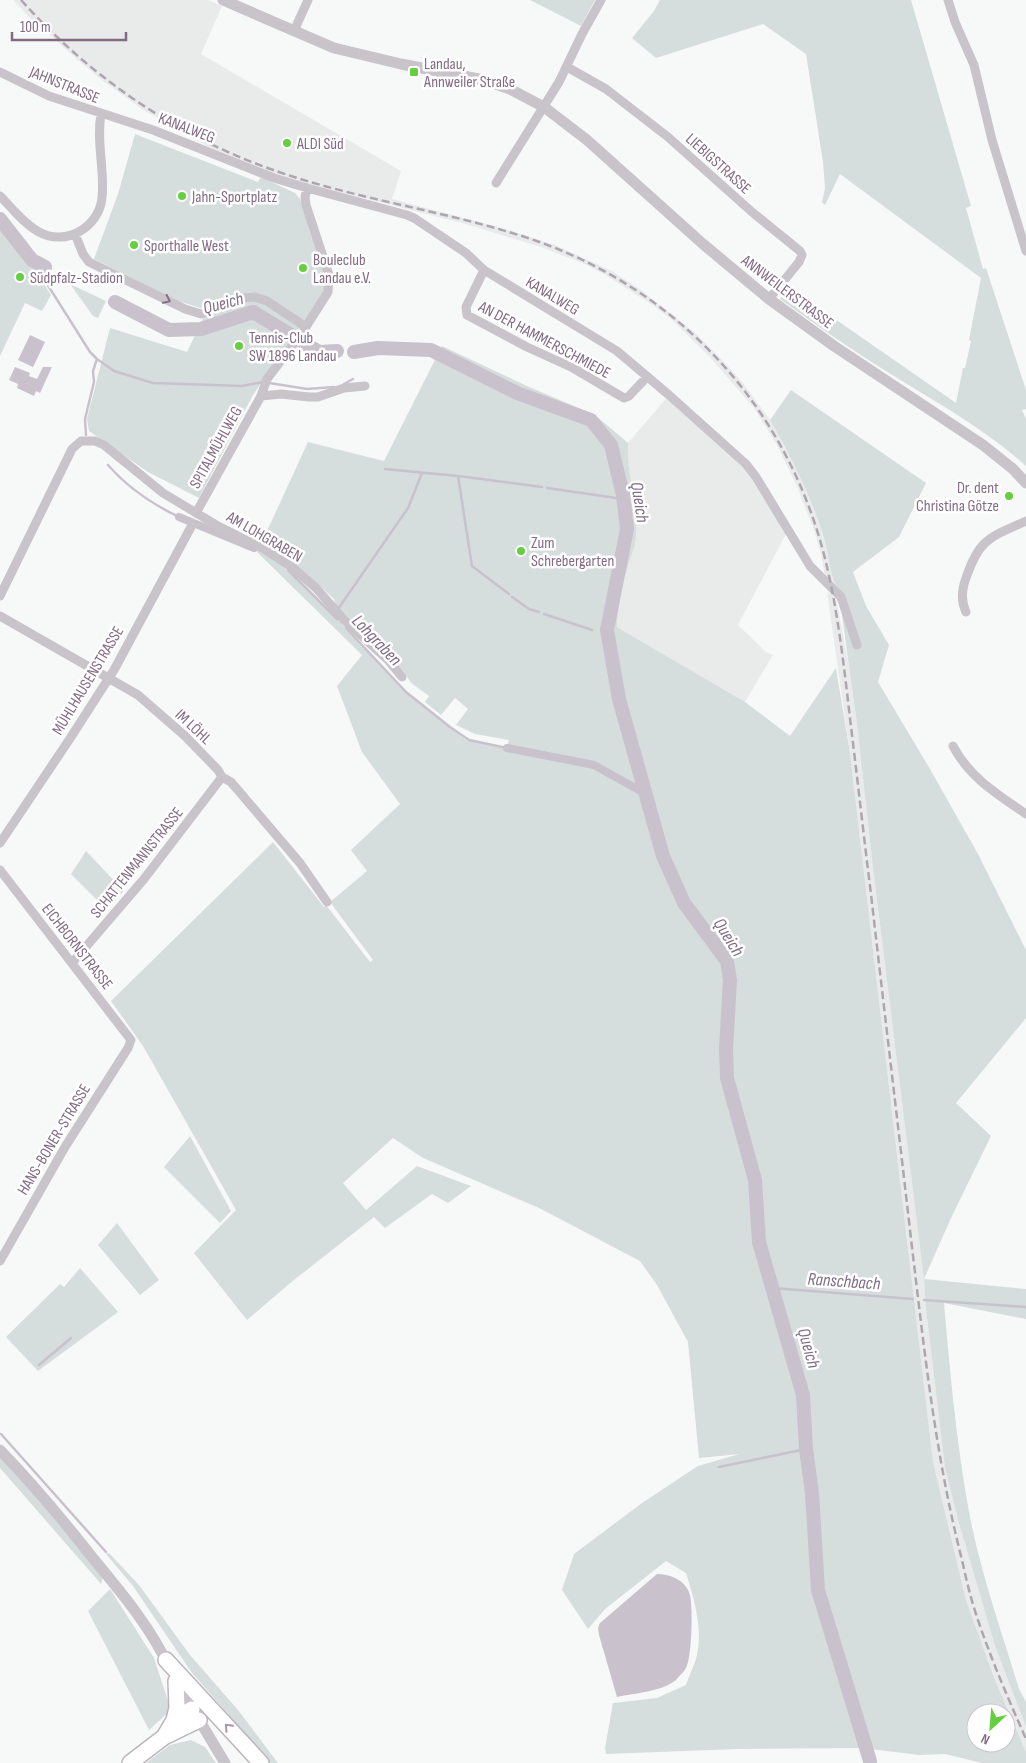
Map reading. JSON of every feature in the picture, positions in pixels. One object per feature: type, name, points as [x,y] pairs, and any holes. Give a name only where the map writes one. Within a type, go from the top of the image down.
[{"type":"highway","points":[[166,1660],[261,1763]]},
{"type":"highway","points":[[164,1737],[174,1720],[177,1708],[176,1681]]},
{"type":"highway","points":[[174,1720],[196,1714]]},
{"type":"highway","points":[[130,1763],[196,1714]]},
{"type":"street","name":"ANNWEILERSTRASSE","points":[[223,0],[241,4],[325,45],[354,53],[484,80],[510,89],[544,107],[587,140],[691,234],[769,299],[834,346],[983,445],[1013,469],[1026,483]]},
{"type":"street","points":[[294,31],[308,0]]},
{"type":"street","points":[[496,183],[544,107],[601,0]]},
{"type":"street","points":[[948,0],[955,22],[974,65],[992,140],[1026,251]]},
{"type":"street","name":"LIEBIGSTRASSE","points":[[566,68],[606,89],[645,119],[800,251],[802,255],[799,262],[769,299]]},
{"type":"street","name":"JAHNSTRASSE","points":[[0,72],[49,96],[120,120]]},
{"type":"street","points":[[0,196],[30,226],[44,234],[60,236],[75,234],[89,224],[101,206],[99,131],[101,114]]},
{"type":"street","name":"KANALWEG","points":[[120,120],[184,142],[259,172],[307,188],[384,208],[414,218],[466,253],[484,270],[617,351],[751,470],[810,566],[841,597],[857,645]]},
{"type":"street","name":"SPITALMÜHLWEG","points":[[196,513],[261,396],[263,386],[270,374],[295,343],[326,297],[330,281],[316,230],[306,205],[307,188]]},
{"type":"street","points":[[75,234],[88,262],[185,309],[201,314],[243,298],[261,299],[304,330]]},
{"type":"street","name":"AN DER HAMMERSCHMIEDE","points":[[484,270],[466,307],[467,315],[528,347],[574,368],[624,398],[629,396],[647,377]]},
{"type":"street","name":"SPITALMÜHLWEG","points":[[261,396],[282,394],[318,397],[344,388],[365,386]]},
{"type":"street","name":"AM LOHGRABEN","points":[[0,596],[72,449],[81,441],[95,441],[104,445],[163,493],[282,560],[309,581],[344,620],[388,660],[402,677]]},
{"type":"street","points":[[966,612],[962,603],[963,587],[975,554],[993,537],[1026,521]]},
{"type":"street","name":"MÜHLHAUSENSTRASSE","points":[[0,842],[114,670],[190,527]]},
{"type":"street","name":"IM LÖHL","points":[[0,616],[138,695],[185,736],[218,770],[222,777],[231,782],[300,863],[327,902]]},
{"type":"street","points":[[953,746],[975,776],[988,788],[1026,814]]},
{"type":"street","name":"SCHATTENMANNSTRASSE","points":[[72,963],[80,956],[138,886],[222,777]]},
{"type":"street","name":"EICHBORNSTRASSE","points":[[0,870],[131,1040]]},
{"type":"street","name":"HANS-BONER-STRASSE","points":[[1,1256],[70,1139],[128,1048],[131,1040]]},
{"type":"street","points":[[0,1450],[36,1489],[137,1614],[166,1660],[176,1681],[225,1763]]},
{"type":"shaded area","points":[[13,0],[208,0],[222,6],[201,54],[401,171],[392,199],[495,226],[555,245],[612,271],[641,290],[694,332],[722,360],[743,383],[770,420],[797,470],[811,502],[823,535],[835,586],[825,577],[814,530],[796,484],[777,445],[754,408],[709,356],[670,318],[651,304],[604,274],[580,262],[541,247],[462,223],[304,183],[207,146],[145,111],[99,78],[48,32],[45,34]]},
{"type":"shaded area","points":[[530,0],[595,0],[581,26]]},
{"type":"shaded area","points":[[660,0],[911,0],[971,206],[966,208],[983,269],[986,268],[1026,390],[1026,409],[1022,410],[1026,419],[1026,466],[974,426],[855,351],[780,299],[789,287],[956,403],[971,341],[969,340],[981,278],[840,174],[825,205],[822,202],[825,188],[823,162],[806,54],[763,24],[656,58],[632,38],[654,11]]},
{"type":"shaded area","points":[[135,134],[258,182],[261,177],[295,193],[300,199],[322,258],[328,281],[323,294],[253,395],[199,498],[148,472],[89,431],[87,419],[110,328],[187,352],[207,310],[175,300],[94,259],[118,194]]},
{"type":"shaded area","name":"Südpfalz-Stadion","points":[[0,223],[29,260],[51,295],[42,311],[25,303],[0,356]]},
{"type":"shaded area","points":[[70,284],[106,301],[98,318],[93,316]]},
{"type":"shaded area","points":[[30,335],[45,342],[33,367],[18,360]]},
{"type":"shaded area","points":[[442,346],[527,386],[595,415],[628,443],[636,531],[635,544],[620,598],[617,627],[745,702],[790,736],[836,668],[850,753],[933,1462],[966,1600],[1005,1703],[966,1703],[966,1753],[1016,1753],[1016,1729],[1026,1752],[1026,1763],[982,1763],[945,1754],[919,1755],[862,1748],[737,1749],[606,1754],[605,1748],[613,1703],[657,1698],[686,1685],[698,1648],[697,1615],[686,1573],[666,1561],[605,1609],[588,1629],[562,1590],[574,1554],[642,1503],[698,1466],[739,1454],[699,1458],[688,1342],[657,1285],[640,1261],[539,1208],[423,1158],[393,1138],[343,1183],[366,1210],[417,1166],[471,1186],[448,1203],[432,1194],[385,1228],[374,1217],[289,1284],[247,1320],[194,1253],[236,1210],[143,1046],[111,1001],[273,842],[324,907],[326,905],[370,962],[373,960],[330,902],[367,871],[351,850],[400,804],[362,752],[337,686],[362,655],[257,552],[258,549],[280,564],[305,587],[402,688],[466,740],[506,749],[509,740],[475,734],[456,725],[468,709],[455,698],[441,715],[425,702],[429,696],[411,683],[404,672],[338,612],[334,599],[317,583],[261,544],[308,442],[384,461]]},
{"type":"shaded area","points":[[15,367],[30,373],[29,376],[37,379],[43,367],[52,367],[40,393],[36,391],[34,396],[17,388],[18,384],[9,380]]},
{"type":"shaded area","points":[[791,390],[926,483],[899,537],[853,572],[866,606],[889,645],[878,682],[978,854],[1026,950],[1026,1018],[956,1103],[991,1136],[924,1279],[1026,1289],[1026,1319],[944,1303],[957,1430],[968,1506],[978,1553],[991,1599],[1019,1689],[1026,1702],[1026,1727],[995,1646],[958,1520],[945,1468],[857,724],[839,594],[823,535],[812,505],[793,462],[770,420]]},
{"type":"shaded area","points":[[669,395],[739,458],[788,530],[738,625],[766,652],[773,655],[745,702],[617,627],[617,612],[624,579],[635,544],[635,514],[627,459],[628,443]]},
{"type":"shaded area","points":[[827,592],[836,598],[857,724],[945,1468],[958,1520],[995,1646],[1026,1727],[1026,1752],[1016,1729],[1016,1703],[1005,1703],[966,1600],[933,1462],[850,753]]},
{"type":"shaded area","points":[[86,851],[124,891],[107,910],[71,874]]},
{"type":"shaded area","points":[[190,1136],[231,1211],[220,1223],[164,1167]]},
{"type":"shaded area","points":[[117,1223],[159,1280],[140,1295],[98,1245]]},
{"type":"shaded area","points":[[80,1268],[118,1312],[38,1371],[6,1337],[60,1284],[64,1287]]},
{"type":"shaded area","points":[[0,1455],[103,1576],[101,1584],[0,1468]]},
{"type":"shaded area","points":[[109,1553],[139,1585],[190,1655],[238,1710],[278,1763],[265,1763],[227,1720],[229,1715],[192,1673],[133,1586],[106,1554]]},
{"type":"shaded area","points":[[657,1574],[677,1579],[685,1585],[690,1595],[691,1632],[688,1662],[684,1671],[670,1684],[648,1692],[617,1697],[598,1628],[600,1623]]},
{"type":"shaded area","points":[[110,1589],[154,1658],[171,1710],[149,1730],[88,1611]]},
{"type":"shaded area","points":[[191,1740],[205,1747],[216,1763],[146,1763],[170,1745]]},
{"type":"waterway","name":"Queich","points":[[0,219],[32,260],[45,267]]},
{"type":"waterway","points":[[32,260],[90,352],[114,371],[153,383],[242,386],[263,382],[307,389],[334,387]]},
{"type":"waterway","name":"Queich","points":[[115,302],[169,330],[201,329],[253,312],[319,352],[337,351]]},
{"type":"waterway","name":"Queich","points":[[354,352],[378,348],[431,350],[517,393],[591,420],[611,445],[623,495],[627,529],[607,630],[619,699],[663,856],[684,903],[727,961],[730,980],[726,1049],[727,1078],[755,1180],[759,1242],[803,1395],[818,1590],[870,1761]]},
{"type":"waterway","name":"Lohgraben","points":[[86,435],[85,419],[94,382],[93,371],[97,359]]},
{"type":"waterway","points":[[344,384],[353,379]]},
{"type":"waterway","name":"Lohgraben","points":[[108,465],[141,495],[179,517]]},
{"type":"waterway","points":[[385,469],[458,476],[472,566],[509,594]]},
{"type":"waterway","points":[[338,609],[408,508],[422,473]]},
{"type":"waterway","points":[[458,476],[542,487]]},
{"type":"waterway","points":[[547,488],[623,499]]},
{"type":"waterway","name":"Lohgraben","points":[[179,517],[254,548]]},
{"type":"waterway","name":"Lohgraben","points":[[288,570],[337,619]]},
{"type":"waterway","points":[[512,597],[529,609],[539,612]]},
{"type":"waterway","points":[[544,614],[592,630]]},
{"type":"waterway","name":"Lohgraben","points":[[346,628],[406,692],[450,727],[469,740],[507,748]]},
{"type":"waterway","name":"Lohgraben","points":[[507,748],[594,765],[646,794]]},
{"type":"waterway","name":"Ranschbach","points":[[773,1288],[913,1299]]},
{"type":"waterway","name":"Ranschbach","points":[[924,1300],[1026,1307]]},
{"type":"waterway","points":[[39,1365],[71,1338]]},
{"type":"waterway","points":[[1,1434],[106,1552]]},
{"type":"waterway","points":[[719,1467],[806,1449]]},
{"type":"railway","points":[[21,0],[77,55],[107,80],[139,103],[206,142],[242,158],[310,182],[466,220],[528,238],[556,248],[609,274],[658,305],[681,324],[723,365],[754,404],[781,447],[803,492],[820,540],[831,585],[839,633],[931,1401],[944,1481],[968,1587],[981,1630],[1026,1739]]},
{"type":"place","name":"Landau, Annweiler Straße","points":[[414,72]]},
{"type":"place","name":"ALDI Süd","points":[[287,143]]},
{"type":"place","name":"Jahn-Sportplatz","points":[[182,196]]},
{"type":"place","name":"Sporthalle West","points":[[134,245]]},
{"type":"place","name":"Bouleclub Landau e.V.","points":[[303,268]]},
{"type":"place","name":"Südpfalz-Stadion","points":[[20,277]]},
{"type":"place","name":"Tennis-Club SW 1896 Landau","points":[[239,346]]},
{"type":"place","name":"Dr. dent Christina Götze","points":[[1009,496]]},
{"type":"place","name":"Zum Schrebergarten","points":[[521,551]]}]
